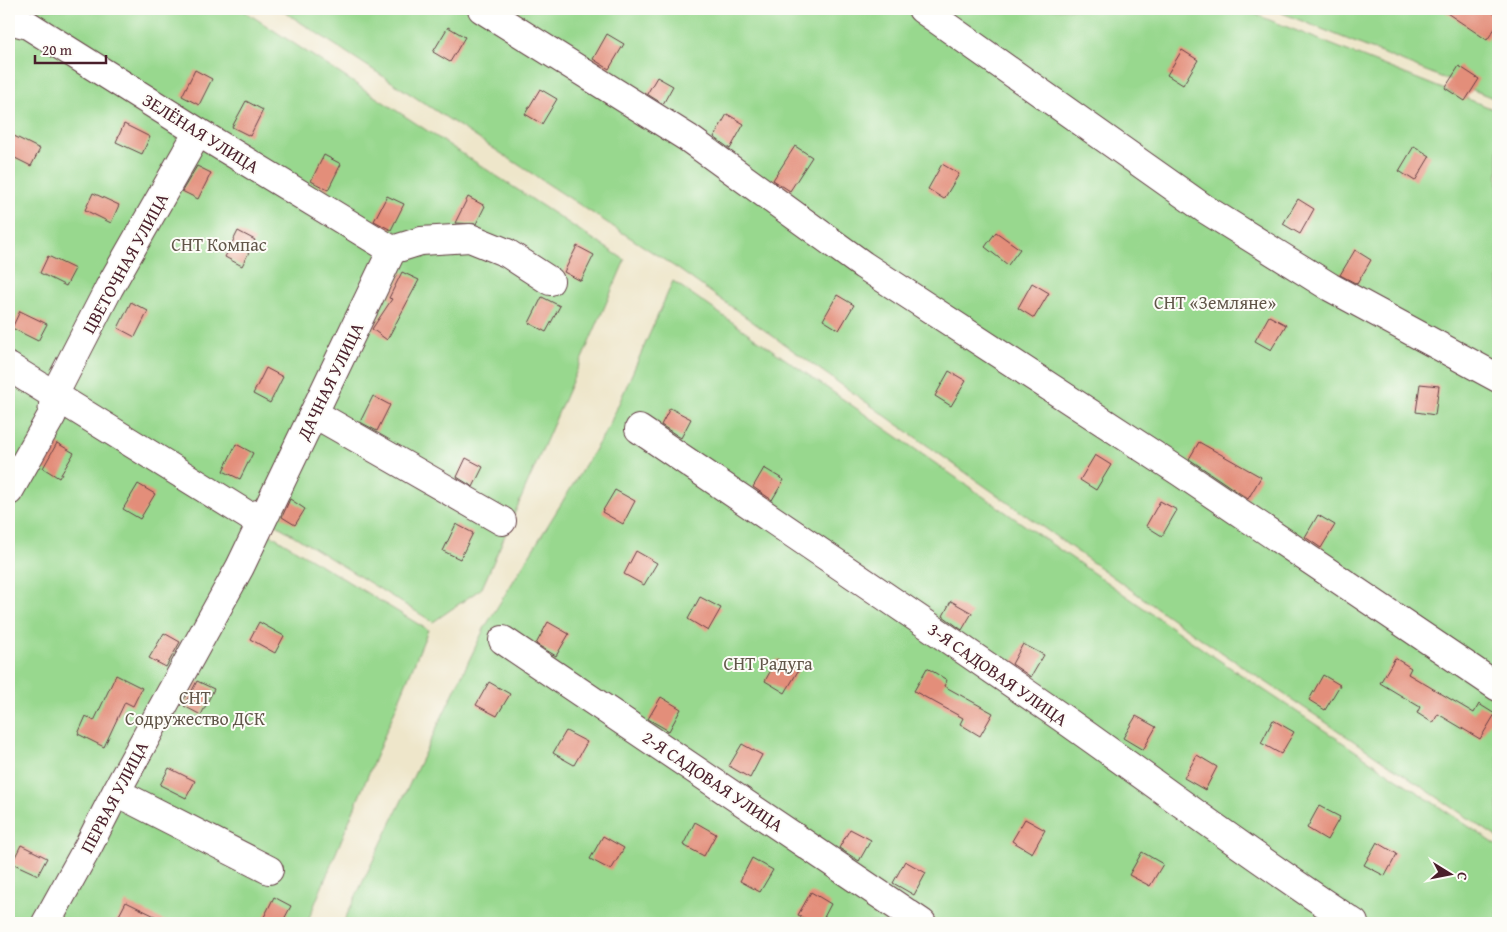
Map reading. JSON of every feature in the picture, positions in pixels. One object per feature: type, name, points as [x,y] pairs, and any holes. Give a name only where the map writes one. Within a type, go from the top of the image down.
[{"type":"street","points":[[482,9],[688,138],[863,265],[1180,472],[1496,684]]},
{"type":"street","points":[[922,9],[1205,209],[1330,287],[1498,378]]},
{"type":"street","name":"ЗЕЛЁНАЯ УЛИЦА","points":[[9,20],[28,25],[198,132],[392,250]]},
{"type":"street","name":"ЦВЕТОЧНАЯ УЛИЦА","points":[[9,491],[52,414],[54,395],[109,288],[198,132]]},
{"type":"street","points":[[392,250],[422,241],[470,238],[507,253],[550,280]]},
{"type":"street","name":"ДАЧНАЯ УЛИЦА","points":[[267,512],[392,250]]},
{"type":"street","points":[[9,367],[249,516],[267,512]]},
{"type":"street","points":[[315,414],[502,521]]},
{"type":"street","name":"3-Я САДОВАЯ УЛИЦА","points":[[639,429],[802,538],[1062,718],[1284,877],[1354,923]]},
{"type":"street","name":"ПЕРВАЯ УЛИЦА","points":[[46,923],[240,567],[267,512]]},
{"type":"street","name":"2-Я САДОВАЯ УЛИЦА","points":[[503,640],[922,923]]},
{"type":"street","points":[[116,792],[269,870]]},
{"type":"green space","name":"СНТ Компас","points":[[9,9],[241,9],[625,260],[482,588],[433,622],[9,359]]},
{"type":"green space","name":"СНТ «Земляне»","points":[[280,9],[1249,9],[1252,13],[1498,111],[1498,838],[1178,623],[678,269]]},
{"type":"green space","points":[[1280,9],[1498,9],[1498,100],[1282,13]]},
{"type":"green space","name":"СНТ Радуга","points":[[673,281],[1207,652],[1498,846],[1498,923],[343,923],[485,627],[608,428]]},
{"type":"green space","name":"СНТ Содружество ДСК","points":[[9,376],[428,630],[307,923],[9,923]]},
{"type":"building","points":[[1441,9],[1487,9],[1498,16],[1498,24],[1487,40]]},
{"type":"building","points":[[448,27],[465,37],[450,62],[433,52]]},
{"type":"building","points":[[607,34],[624,44],[609,69],[593,59]]},
{"type":"building","points":[[1182,50],[1198,60],[1183,85],[1167,75]]},
{"type":"building","points":[[1459,66],[1479,79],[1465,101],[1445,88]]},
{"type":"building","points":[[195,70],[212,79],[199,105],[182,96]]},
{"type":"building","points":[[657,77],[673,86],[663,104],[647,94]]},
{"type":"building","points":[[540,89],[557,99],[542,124],[525,114]]},
{"type":"building","points":[[246,101],[263,110],[250,136],[232,127]]},
{"type":"building","points":[[727,114],[744,124],[730,149],[714,137]]},
{"type":"building","points":[[124,124],[150,137],[142,154],[116,142]]},
{"type":"building","points":[[14,136],[40,149],[31,166],[9,155],[9,147]]},
{"type":"building","points":[[795,146],[812,157],[790,191],[773,180]]},
{"type":"building","points":[[1414,146],[1430,156],[1415,181],[1399,171]]},
{"type":"building","points":[[324,155],[341,164],[328,190],[311,181]]},
{"type":"building","points":[[942,164],[959,174],[944,199],[928,189]]},
{"type":"building","points":[[197,166],[211,173],[198,199],[182,191]]},
{"type":"building","points":[[93,193],[119,205],[111,223],[85,210]]},
{"type":"building","points":[[387,196],[404,204],[391,230],[374,221]]},
{"type":"building","points":[[468,197],[485,206],[476,224],[455,223]]},
{"type":"building","points":[[1298,199],[1314,209],[1300,234],[1283,224]]},
{"type":"building","points":[[238,231],[255,240],[242,266],[225,257]]},
{"type":"building","points":[[996,232],[1020,249],[1008,265],[985,247]]},
{"type":"building","points":[[577,246],[594,255],[581,281],[564,272]]},
{"type":"building","points":[[1355,250],[1371,260],[1357,284],[1340,275]]},
{"type":"building","points":[[48,256],[75,269],[66,286],[40,273]]},
{"type":"building","points":[[402,272],[419,280],[387,340],[372,329],[392,299],[389,298]]},
{"type":"building","points":[[1032,283],[1049,293],[1034,318],[1018,308]]},
{"type":"building","points":[[837,295],[854,305],[839,330],[823,320]]},
{"type":"building","points":[[542,297],[560,306],[546,332],[529,323]]},
{"type":"building","points":[[131,302],[148,311],[135,337],[118,328]]},
{"type":"building","points":[[20,311],[47,324],[38,341],[12,328]]},
{"type":"building","points":[[1269,316],[1286,325],[1271,350],[1255,341]]},
{"type":"building","points":[[266,368],[283,377],[270,403],[253,394]]},
{"type":"building","points":[[949,371],[966,381],[951,406],[935,396]]},
{"type":"building","points":[[1420,384],[1439,386],[1435,415],[1416,412]]},
{"type":"building","points":[[373,396],[390,405],[377,431],[360,422]]},
{"type":"building","points":[[670,408],[691,419],[681,438],[661,425]]},
{"type":"building","points":[[1199,442],[1261,477],[1248,499],[1189,459]]},
{"type":"building","points":[[57,443],[74,453],[59,478],[43,468]]},
{"type":"building","points":[[236,444],[253,453],[240,479],[223,471]]},
{"type":"building","points":[[1095,455],[1111,465],[1096,490],[1080,480]]},
{"type":"building","points":[[466,458],[483,467],[473,487],[457,477]]},
{"type":"building","points":[[764,468],[784,480],[772,500],[753,487]]},
{"type":"building","points":[[138,484],[155,494],[140,519],[123,509]]},
{"type":"building","points":[[615,490],[635,501],[623,524],[602,512]]},
{"type":"building","points":[[290,499],[305,509],[295,525],[282,517]]},
{"type":"building","points":[[1160,501],[1177,510],[1162,536],[1146,526]]},
{"type":"building","points":[[1318,515],[1335,525],[1321,548],[1305,537]]},
{"type":"building","points":[[456,524],[473,533],[460,559],[443,551]]},
{"type":"building","points":[[636,551],[657,563],[644,585],[624,574]]},
{"type":"building","points":[[700,597],[721,608],[708,631],[688,619]]},
{"type":"building","points":[[951,601],[972,613],[962,630],[943,616]]},
{"type":"building","points":[[259,622],[284,636],[275,653],[250,639]]},
{"type":"building","points":[[548,622],[569,634],[556,656],[536,644]]},
{"type":"building","points":[[164,633],[180,642],[166,667],[149,658]]},
{"type":"building","points":[[1023,644],[1044,655],[1031,677],[1012,664]]},
{"type":"building","points":[[1395,658],[1411,668],[1408,674],[1474,713],[1479,704],[1495,714],[1480,739],[1438,714],[1433,723],[1417,713],[1420,707],[1380,683]]},
{"type":"building","points":[[777,659],[798,671],[785,693],[765,681]]},
{"type":"building","points":[[927,668],[947,680],[944,686],[993,713],[980,736],[960,724],[963,718],[914,691]]},
{"type":"building","points":[[116,675],[142,688],[133,706],[125,702],[104,747],[78,734],[86,716],[94,721]]},
{"type":"building","points":[[1323,675],[1340,685],[1325,710],[1309,700]]},
{"type":"building","points":[[197,681],[214,689],[201,715],[184,706]]},
{"type":"building","points":[[489,682],[510,694],[497,716],[476,705]]},
{"type":"building","points":[[661,697],[681,709],[669,731],[648,719]]},
{"type":"building","points":[[1136,716],[1156,727],[1143,750],[1123,738]]},
{"type":"building","points":[[1273,720],[1294,732],[1281,754],[1261,743]]},
{"type":"building","points":[[566,731],[587,742],[574,765],[553,753]]},
{"type":"building","points":[[742,744],[762,755],[750,778],[729,766]]},
{"type":"building","points":[[1197,755],[1217,767],[1205,790],[1184,778]]},
{"type":"building","points":[[169,768],[195,781],[186,798],[160,785]]},
{"type":"building","points":[[1319,806],[1340,817],[1327,840],[1307,828]]},
{"type":"building","points":[[1025,819],[1045,830],[1032,853],[1012,841]]},
{"type":"building","points":[[695,822],[716,834],[704,856],[683,845]]},
{"type":"building","points":[[850,829],[871,840],[859,861],[839,848]]},
{"type":"building","points":[[603,836],[624,848],[611,870],[590,859]]},
{"type":"building","points":[[1377,842],[1397,854],[1385,876],[1364,865]]},
{"type":"building","points":[[21,845],[47,858],[38,875],[12,863]]},
{"type":"building","points":[[1142,852],[1163,864],[1150,886],[1129,875]]},
{"type":"building","points":[[752,858],[773,870],[760,892],[740,881]]},
{"type":"building","points":[[905,861],[926,873],[914,895],[893,883]]},
{"type":"building","points":[[811,892],[831,904],[821,923],[814,923],[798,915]]},
{"type":"building","points":[[274,897],[291,906],[282,923],[261,923]]},
{"type":"building","points":[[126,902],[169,923],[115,923]]}]
